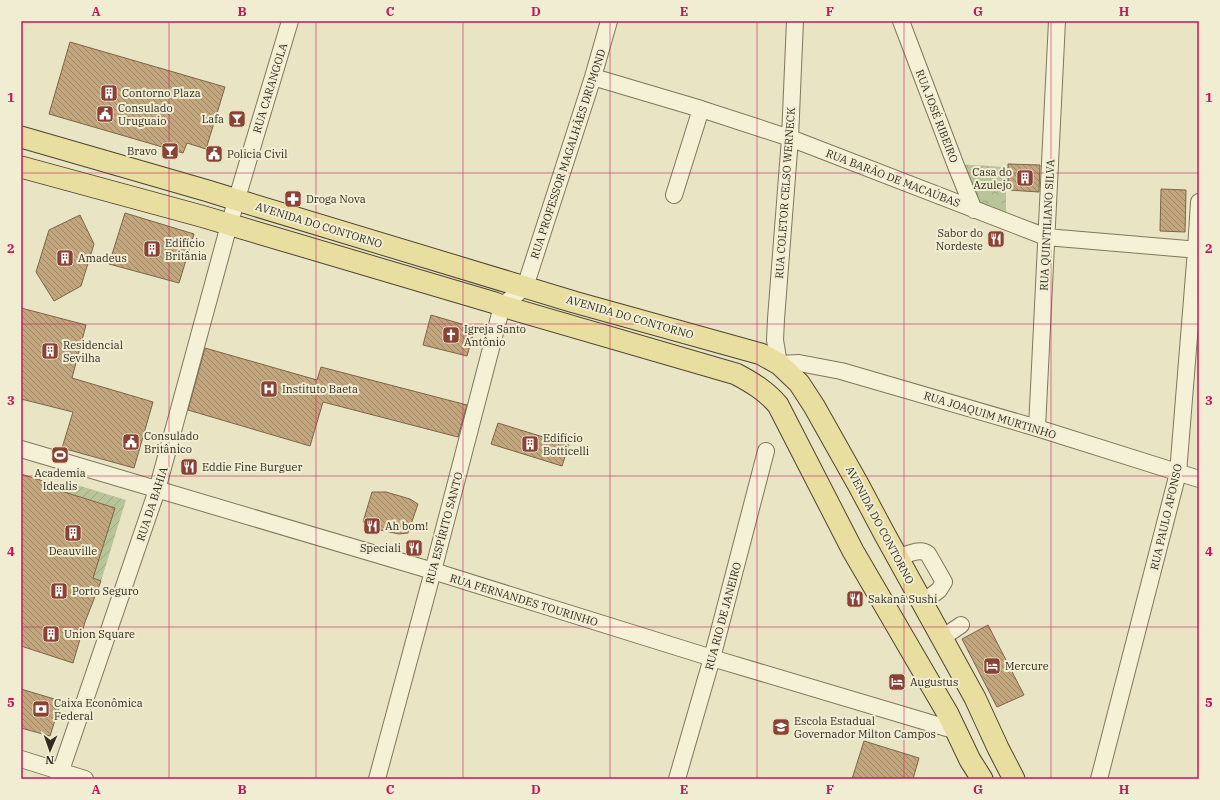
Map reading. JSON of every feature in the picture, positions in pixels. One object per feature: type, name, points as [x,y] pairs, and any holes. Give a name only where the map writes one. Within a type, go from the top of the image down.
[{"type":"main road","name":"AVENIDA DO CONTORNO","points":[[21,137],[208,191],[525,287],[761,354],[779,364],[799,383],[814,406],[976,698],[998,748],[1014,779]]},
{"type":"main road","points":[[21,167],[229,224],[736,374],[756,384],[769,394],[778,405],[853,550],[957,731],[978,776]]},
{"type":"main road","points":[[736,374],[751,372],[779,364]]},
{"type":"street","name":"RUA CARANGOLA","points":[[237,200],[290,21]]},
{"type":"street","name":"RUA PROFESSOR MAGALHÃES DRUMOND","points":[[525,287],[593,77],[609,21]]},
{"type":"street","name":"RUA COLETOR CELSO WERNECK","points":[[779,364],[776,340],[776,318],[790,138],[795,21]]},
{"type":"street","name":"RUA JOSÉ RIBEIRO","points":[[901,21],[974,210]]},
{"type":"street","name":"RUA QUINTILIANO SILVA","points":[[1037,428],[1057,21]]},
{"type":"street","name":"RUA BARÃO DE MACAÚBAS","points":[[593,77],[701,109],[790,138],[1046,237],[1198,250]]},
{"type":"street","points":[[674,195],[701,109]]},
{"type":"street","name":"RUA DA BAHIA","points":[[59,775],[157,490],[229,224],[237,200]]},
{"type":"street","name":"RUA PAULO AFONSO","points":[[1099,779],[1178,473],[1198,250],[1199,202]]},
{"type":"street","points":[[502,306],[525,287]]},
{"type":"street","name":"RUA ESPÍRITO SANTO","points":[[377,779],[502,306]]},
{"type":"street","name":"RUA JOAQUIM MURTINHO","points":[[779,364],[799,364],[841,371],[1037,428],[1199,479]]},
{"type":"street","name":"RUA FERNANDES TOURINHO","points":[[21,449],[433,571],[712,658],[957,731]]},
{"type":"street","name":"RUA RIO DE JANEIRO","points":[[677,779],[712,658],[766,452]]},
{"type":"street","points":[[897,558],[919,551],[924,551],[928,554],[944,582],[940,590],[922,603]]},
{"type":"street","points":[[942,638],[961,625]]},
{"type":"street","points":[[21,759],[59,775],[86,779]]},
{"type":"green space","points":[[956,164],[1006,167],[1007,216],[1045,225],[1045,236],[974,207]]},
{"type":"green space","points":[[64,481],[126,500],[101,581],[93,578],[115,508],[61,491]]},
{"type":"building","name":"Contorno Plaza","points":[[70,42],[225,87],[206,149],[187,143],[183,153],[49,114]]},
{"type":"building","name":"Casa do Azulejo","points":[[1008,164],[1040,165],[1039,192],[1008,190]]},
{"type":"building","points":[[1161,189],[1186,190],[1185,232],[1160,231]]},
{"type":"building","name":"Edifício Britânia","points":[[125,213],[194,234],[179,283],[109,264]]},
{"type":"building","name":"Amadeus","points":[[80,215],[94,244],[81,286],[54,301],[36,272],[49,230]]},
{"type":"building","points":[[21,308],[86,325],[72,378],[153,402],[134,468],[62,448],[73,412],[21,399]]},
{"type":"building","points":[[431,315],[475,328],[467,356],[423,345]]},
{"type":"building","points":[[205,348],[317,380],[321,367],[467,405],[458,437],[323,402],[310,446],[188,410]]},
{"type":"building","name":"Edifício Botticelli","points":[[498,423],[569,445],[562,466],[491,444]]},
{"type":"building","points":[[21,474],[62,487],[61,491],[115,508],[93,578],[101,581],[85,622],[73,663],[21,646]]},
{"type":"building","points":[[372,492],[386,492],[410,499],[418,504],[408,533],[399,534],[376,529],[363,522]]},
{"type":"building","points":[[988,625],[1024,695],[997,707],[962,639]]},
{"type":"building","name":"Caixa Econômica Federal","points":[[21,689],[61,701],[50,736],[21,728]]},
{"type":"building","points":[[864,741],[919,758],[913,779],[852,779]]},
{"type":"place","name":"Contorno Plaza","points":[[109,93]]},
{"type":"place","name":"Consulado Uruguaio","points":[[105,114]]},
{"type":"place","name":"Lafa","points":[[237,119]]},
{"type":"place","name":"Bravo","points":[[170,151]]},
{"type":"place","name":"Policia Civil","points":[[214,154]]},
{"type":"place","name":"Casa do Azulejo","points":[[1025,178]]},
{"type":"place","name":"Droga Nova","points":[[293,199]]},
{"type":"place","name":"Sabor do Nordeste","points":[[996,239]]},
{"type":"place","name":"Edifício Britânia","points":[[152,249]]},
{"type":"place","name":"Amadeus","points":[[65,258]]},
{"type":"place","name":"Igreja Santo Antônio","points":[[451,335]]},
{"type":"place","name":"Residencial Sevilha","points":[[50,351]]},
{"type":"place","name":"Instituto Baeta","points":[[269,389]]},
{"type":"place","name":"Consulado Britânico","points":[[131,442]]},
{"type":"place","name":"Edifício Botticelli","points":[[530,444]]},
{"type":"place","name":"Academia Idealis","points":[[60,455]]},
{"type":"place","name":"Eddie Fine Burguer","points":[[189,467]]},
{"type":"place","name":"Ah bom!","points":[[372,526]]},
{"type":"place","name":"Deauville","points":[[73,533]]},
{"type":"place","name":"Speciali","points":[[414,548]]},
{"type":"place","name":"Porto Seguro","points":[[59,591]]},
{"type":"place","name":"Sakanã Sushi","points":[[855,599]]},
{"type":"place","name":"Union Square","points":[[51,634]]},
{"type":"place","name":"Mercure","points":[[992,666]]},
{"type":"place","name":"Augustus","points":[[897,682]]},
{"type":"place","name":"Caixa Econômica Federal","points":[[41,709]]},
{"type":"place","name":"Escola Estadual Governador Milton Campos","points":[[781,727]]}]
